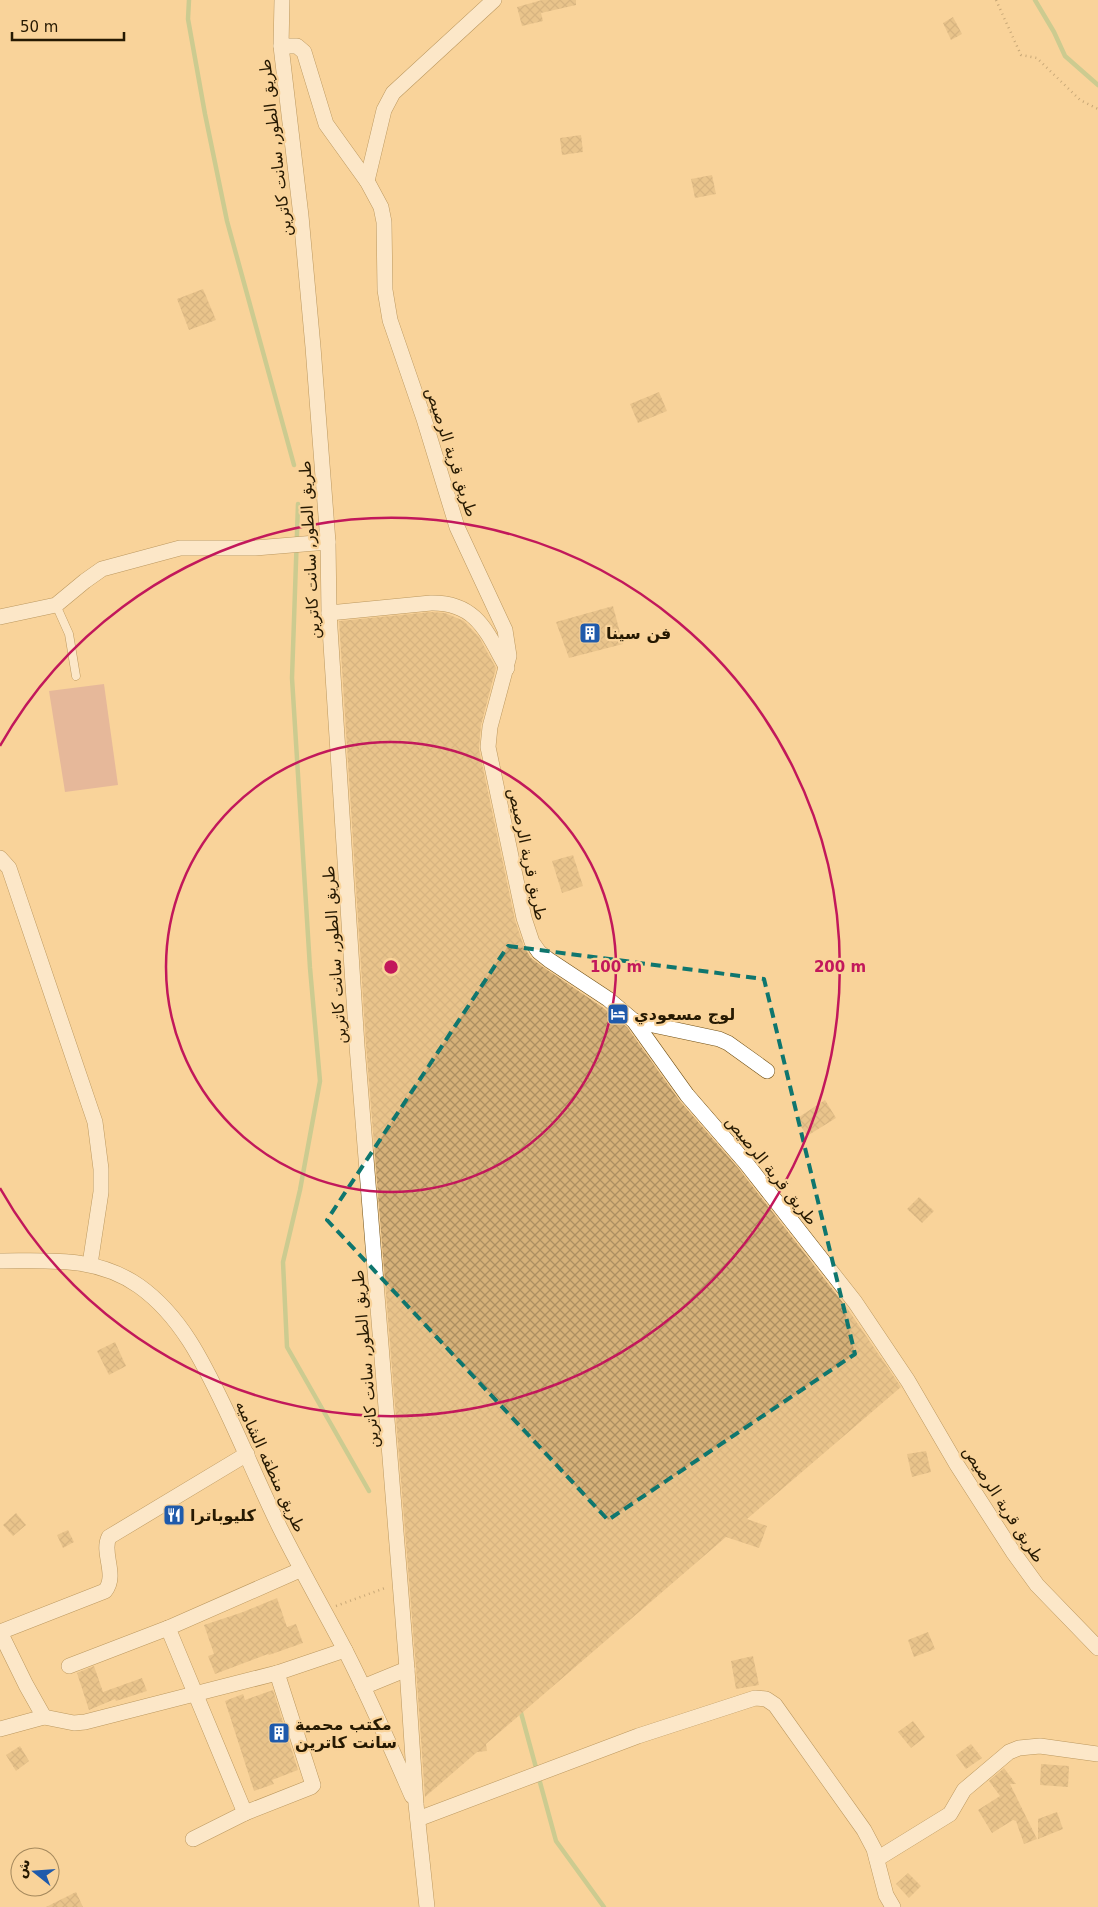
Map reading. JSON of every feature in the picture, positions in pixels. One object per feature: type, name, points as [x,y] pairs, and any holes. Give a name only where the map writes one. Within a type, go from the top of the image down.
[{"type":"street","name":"طريق الطور, سانت كاترين","points":[[282,0],[281,46],[301,216],[328,542],[329,613],[357,1046],[408,1669],[417,1812],[427,1907]]},
{"type":"street","points":[[367,181],[384,110],[394,93],[494,0]]},
{"type":"street","name":"طريق قرية الرصيص","points":[[281,46],[297,46],[304,52],[326,124],[375,194],[384,222],[385,290],[390,320],[424,419],[457,527],[505,630],[509,656],[490,727],[488,748],[527,930],[536,947],[548,960],[608,999],[634,1021],[686,1095],[746,1163],[855,1302],[908,1381],[957,1465],[1013,1552],[1038,1585],[1098,1648]]},
{"type":"street","points":[[0,617],[56,605],[102,569],[180,548],[255,548],[328,542]]},
{"type":"street","points":[[329,613],[431,603],[455,605],[471,614],[484,626],[507,668]]},
{"type":"street","points":[[0,858],[9,868],[95,1122],[101,1169],[101,1192],[90,1264]]},
{"type":"street","points":[[634,1021],[719,1039],[733,1046],[767,1072]]},
{"type":"street","name":"طريق منطقه الشاميه","points":[[0,1261],[71,1260],[90,1264],[114,1272],[137,1284],[157,1300],[174,1318],[189,1340],[214,1386],[300,1570],[345,1650],[417,1812]]},
{"type":"street","points":[[44,1717],[0,1632],[105,1591],[110,1580],[107,1543],[109,1537],[246,1454]]},
{"type":"street","points":[[69,1666],[168,1628],[300,1570]]},
{"type":"street","points":[[168,1628],[245,1813]]},
{"type":"street","points":[[0,1728],[44,1717],[74,1723],[85,1722],[195,1696],[277,1673],[345,1650]]},
{"type":"street","points":[[363,1687],[408,1669]]},
{"type":"street","points":[[192,1839],[245,1813],[311,1787],[313,1784],[277,1673]]},
{"type":"street","points":[[417,1812],[638,1736],[761,1698],[771,1701],[775,1705],[864,1830],[877,1859],[886,1895],[893,1907]]},
{"type":"street","points":[[877,1859],[950,1814],[964,1790],[1014,1750],[1030,1745],[1098,1754]]},
{"type":"lane","points":[[56,605],[69,634],[76,676]]},
{"type":"path","points":[[996,0],[1021,55],[1037,58],[1080,100],[1098,109]]},
{"type":"path","points":[[323,1611],[400,1582]]},
{"type":"highlighted area","points":[[508,946],[764,979],[855,1354],[608,1520],[327,1220]]},
{"type":"shaded area","points":[[104,684],[118,785],[65,792],[49,691]]},
{"type":"building","points":[[542,0],[576,0],[576,5],[541,13],[543,21],[522,26],[517,7]]},
{"type":"building","points":[[953,17],[962,34],[951,40],[943,23]]},
{"type":"building","points":[[581,135],[583,152],[562,155],[560,138]]},
{"type":"building","points":[[712,175],[716,194],[695,198],[691,179]]},
{"type":"building","points":[[203,289],[216,320],[189,330],[177,299]]},
{"type":"building","points":[[659,392],[667,411],[638,423],[630,404]]},
{"type":"building","name":"فن سينا","points":[[613,606],[623,644],[569,658],[556,622]]},
{"type":"building","points":[[431,612],[445,613],[464,621],[479,637],[496,668],[481,725],[479,749],[515,920],[524,947],[531,958],[602,1007],[627,1027],[679,1100],[739,1169],[847,1308],[901,1387],[747,1519],[767,1526],[759,1548],[726,1537],[486,1744],[487,1751],[477,1752],[425,1797],[366,1045],[339,621]]},
{"type":"building","points":[[573,855],[583,886],[562,893],[552,861]]},
{"type":"building","points":[[825,1100],[836,1118],[807,1136],[796,1119]]},
{"type":"building","points":[[919,1197],[934,1211],[922,1223],[907,1209]]},
{"type":"building","points":[[115,1342],[126,1366],[109,1375],[97,1351]]},
{"type":"building","points":[[926,1451],[931,1472],[912,1477],[907,1454]]},
{"type":"building","points":[[16,1513],[26,1525],[13,1536],[3,1525]]},
{"type":"building","points":[[68,1530],[74,1542],[63,1548],[57,1535]]},
{"type":"building","points":[[277,1598],[287,1627],[296,1624],[303,1643],[215,1674],[208,1656],[214,1654],[204,1625]]},
{"type":"building","points":[[928,1632],[935,1649],[914,1657],[908,1640]]},
{"type":"building","points":[[753,1656],[759,1685],[736,1689],[731,1661]]},
{"type":"building","points":[[94,1666],[103,1692],[142,1678],[147,1691],[116,1701],[115,1699],[89,1710],[77,1673]]},
{"type":"building","points":[[273,1690],[298,1770],[272,1780],[274,1784],[254,1791],[225,1701],[243,1694],[245,1700]]},
{"type":"building","points":[[913,1721],[925,1737],[911,1748],[898,1732]]},
{"type":"building","points":[[971,1744],[982,1758],[966,1769],[956,1755]]},
{"type":"building","points":[[20,1746],[29,1761],[16,1771],[6,1755]]},
{"type":"building","points":[[1041,1764],[1069,1766],[1068,1787],[1040,1785]]},
{"type":"building","points":[[1004,1768],[1016,1784],[1010,1784],[1037,1839],[1024,1844],[1016,1821],[1013,1820],[992,1833],[978,1810],[1000,1796],[989,1781]]},
{"type":"building","points":[[1057,1812],[1063,1829],[1038,1839],[1038,1819]]},
{"type":"building","points":[[908,1873],[921,1886],[909,1898],[896,1884]]},
{"type":"building","points":[[76,1892],[83,1907],[46,1907]]},
{"type":"waterway","points":[[189,0],[188,19],[227,221],[294,465]]},
{"type":"waterway","points":[[1035,0],[1054,32],[1065,56],[1098,85]]},
{"type":"waterway","points":[[298,504],[292,678],[310,968],[320,1081],[300,1190],[283,1262],[287,1347],[369,1491]]},
{"type":"waterway","points":[[520,1709],[556,1841],[604,1907]]},
{"type":"place","name":"فن سينا","points":[[590,633]]},
{"type":"place","name":"لوج مسعودي","points":[[618,1014]]},
{"type":"place","name":"كليوباترا","points":[[174,1515]]},
{"type":"place","name":"مكتب محمية سانت كاترين","points":[[279,1733]]}]
